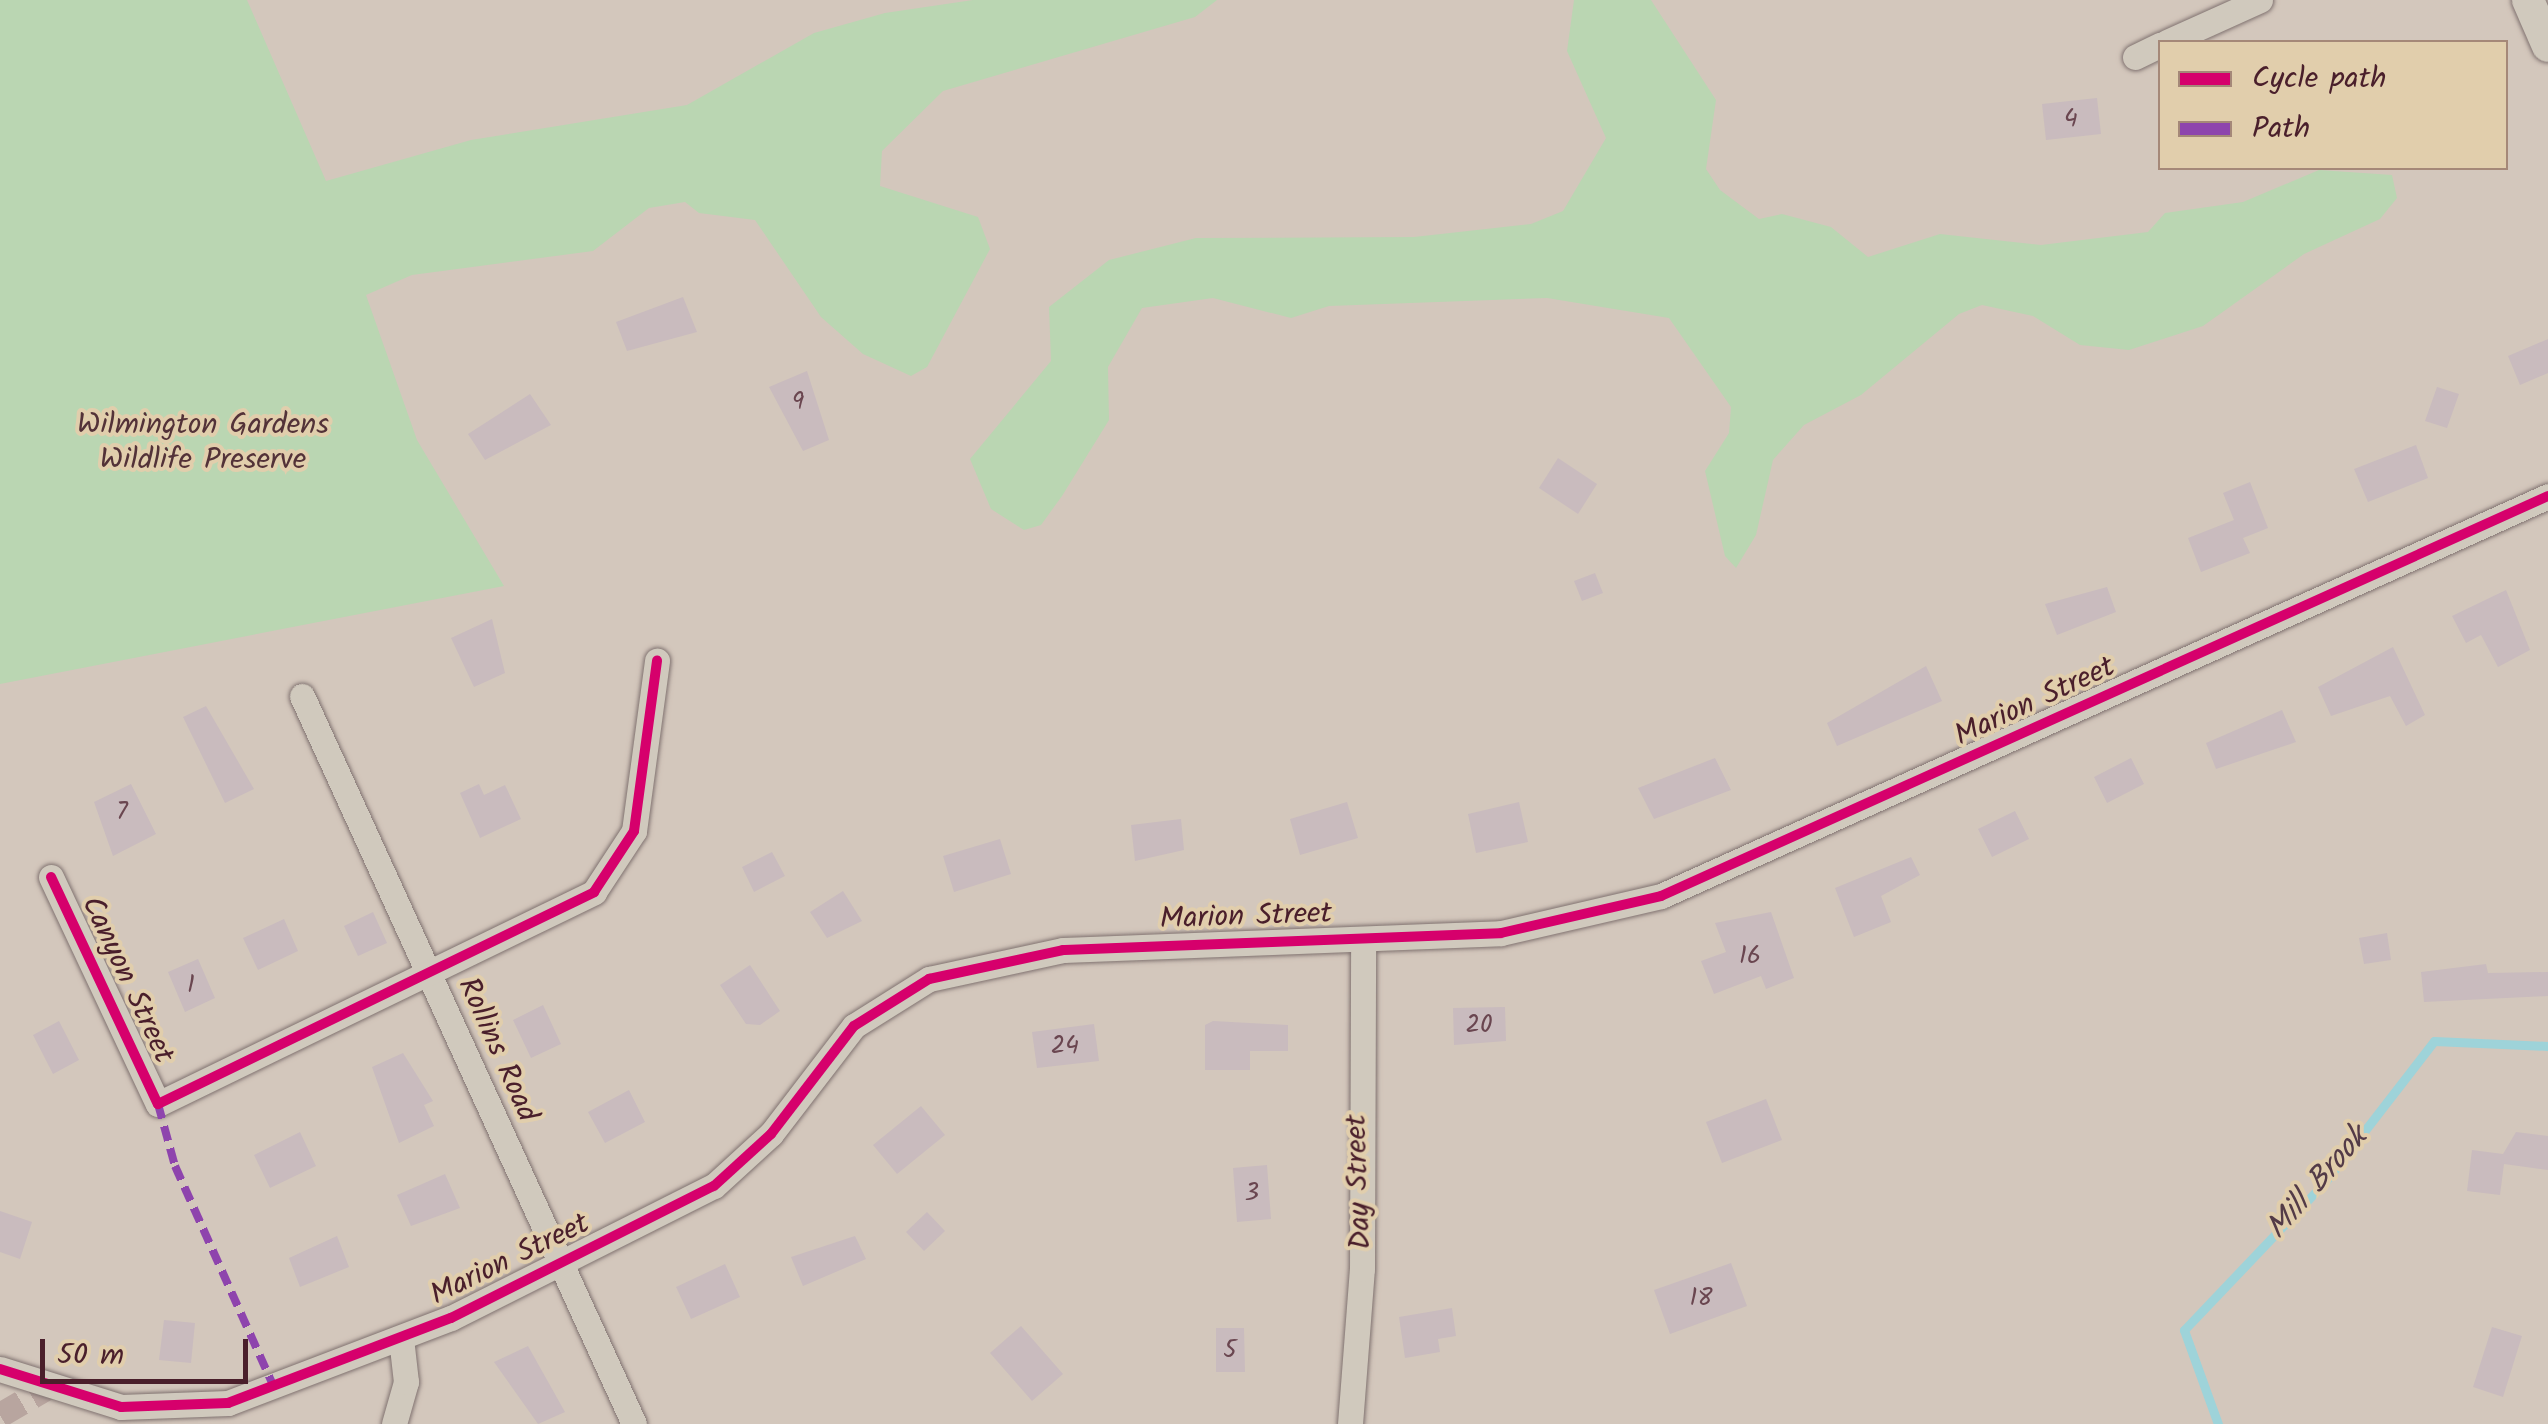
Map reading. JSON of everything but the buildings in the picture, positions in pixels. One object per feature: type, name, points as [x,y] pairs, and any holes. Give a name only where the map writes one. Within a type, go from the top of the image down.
[{"type":"main road","points":[[2528,0],[2548,46]]},
{"type":"street","points":[[2173,40],[2260,0]]},
{"type":"street","points":[[2135,56],[2158,46]]},
{"type":"street","name":"Marion Street","points":[[0,1369],[121,1407],[193,1411],[401,1338],[566,1263],[746,1161],[854,1026],[929,979],[1064,950],[1524,930],[1662,896],[2548,496]]},
{"type":"street","points":[[436,976],[581,902],[612,872],[638,816],[657,660]]},
{"type":"street","name":"Rollins Road","points":[[302,696],[436,976],[634,1424]]},
{"type":"street","name":"Canyon Street","points":[[51,877],[158,1104],[436,976]]},
{"type":"street","name":"Day Street","points":[[1350,1424],[1361,1285],[1363,939]]},
{"type":"street","points":[[394,1424],[406,1382],[401,1338]]},
{"type":"green space","name":"Wilmington Gardens Wildlife Preserve","points":[[0,0],[247,0],[326,181],[471,140],[687,105],[814,33],[885,13],[973,0],[1217,0],[1195,17],[943,91],[882,151],[880,186],[978,217],[990,249],[927,367],[911,376],[863,354],[821,317],[755,220],[699,213],[685,202],[649,208],[593,251],[412,275],[366,295],[417,440],[504,586],[0,684]]},
{"type":"green space","points":[[1574,0],[1651,0],[1716,100],[1706,169],[1720,190],[1759,219],[1782,214],[1831,227],[1868,257],[1940,234],[2041,245],[2148,232],[2165,213],[2243,202],[2319,170],[2392,175],[2397,198],[2380,219],[2304,254],[2203,326],[2129,350],[2080,345],[2033,316],[1982,305],[1959,314],[1861,395],[1804,425],[1773,460],[1756,535],[1736,568],[1725,556],[1705,471],[1729,433],[1731,407],[1669,318],[1547,298],[1329,306],[1291,318],[1213,298],[1142,308],[1108,367],[1109,420],[1041,525],[1024,530],[991,509],[970,459],[1051,361],[1049,307],[1109,260],[1196,238],[1414,237],[1531,224],[1563,211],[1606,138],[1567,51]]},
{"type":"waterway","name":"Mill Brook","points":[[2218,1424],[2184,1330],[2325,1182],[2434,1041],[2548,1046]]},
{"type":"tunnel","points":[[0,1415],[46,1388]]},
{"type":"marked path","points":[[158,1104],[175,1166],[274,1387]]},
{"type":"cycle path","points":[[0,1369],[121,1407],[228,1403],[451,1318],[714,1186],[771,1134],[854,1026],[929,979],[1063,950],[1501,933],[1661,896],[2548,496]]},
{"type":"cycle path","points":[[51,877],[158,1104],[594,892],[634,831],[657,661]]}]
